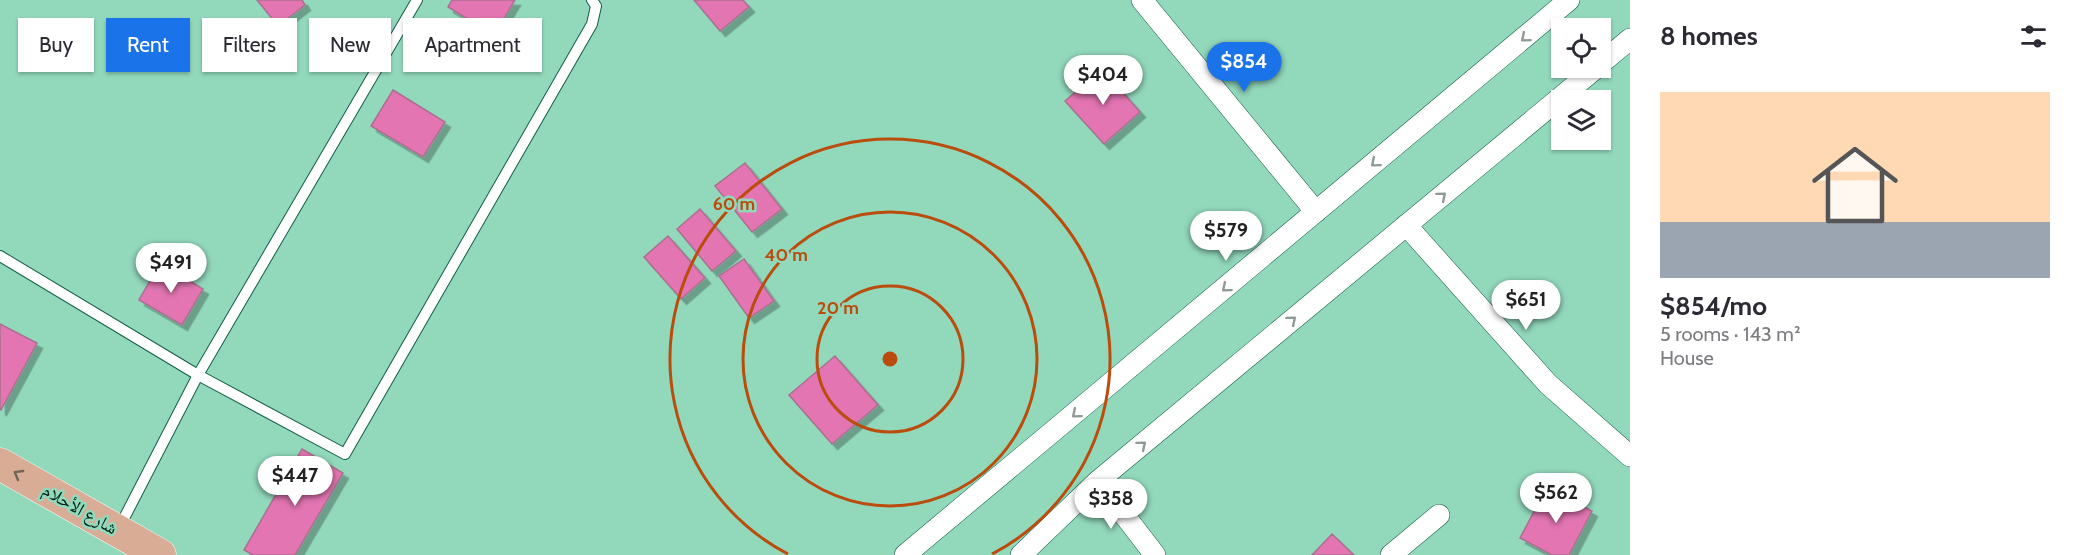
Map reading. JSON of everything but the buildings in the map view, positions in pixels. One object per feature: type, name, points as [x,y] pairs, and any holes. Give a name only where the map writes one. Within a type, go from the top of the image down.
[{"type":"main road","name":"شارع الأحلام","points":[[0,464],[160,555]]},
{"type":"street","points":[[906,555],[1569,0]]},
{"type":"street","points":[[1148,2],[1316,212]]},
{"type":"street","points":[[1611,55],[1630,39]]},
{"type":"street","points":[[1021,555],[1098,481],[1584,78]]},
{"type":"street","points":[[1406,225],[1548,384],[1630,456]]},
{"type":"street","points":[[1098,481],[1155,555]]},
{"type":"street","points":[[1391,555],[1439,515]]},
{"type":"lane","points":[[118,531],[198,375],[417,0]]},
{"type":"lane","points":[[0,256],[198,375],[345,454],[592,24],[596,6],[592,0]]}]
